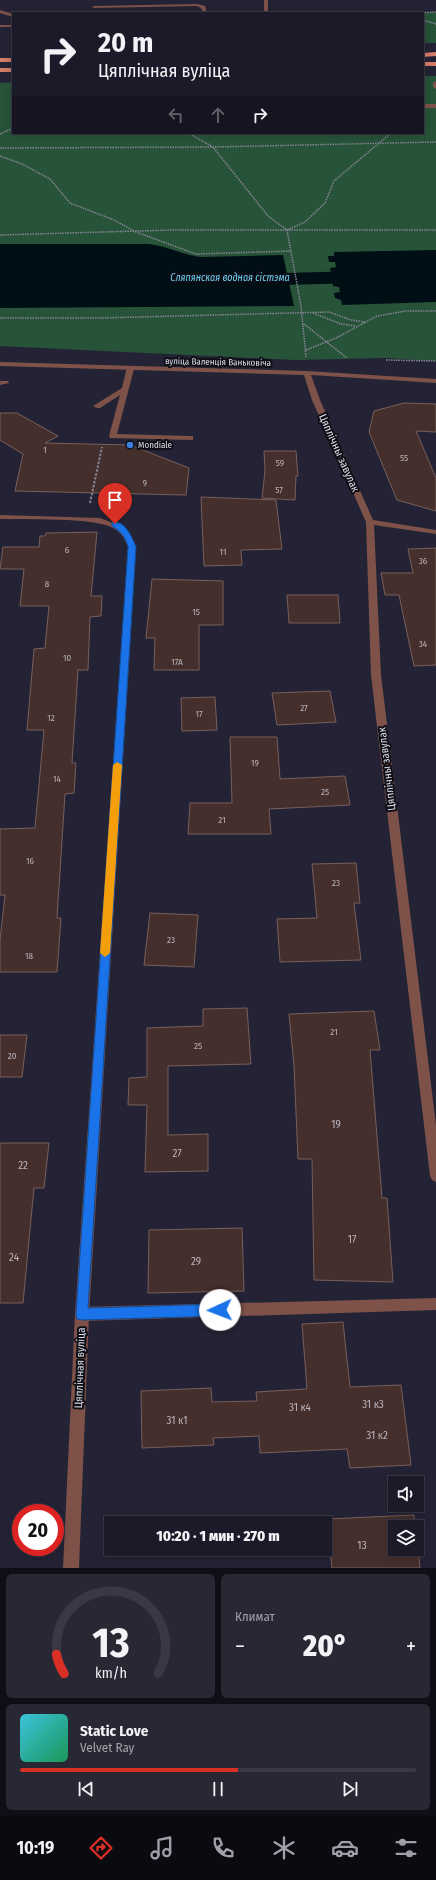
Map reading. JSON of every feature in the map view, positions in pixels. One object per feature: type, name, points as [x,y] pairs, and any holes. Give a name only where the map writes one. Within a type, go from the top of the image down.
[{"type":"main road","points":[[424,55],[436,54]]},
{"type":"main road","points":[[0,60],[12,60]]},
{"type":"main road","points":[[424,64],[436,64]]},
{"type":"main road","points":[[0,70],[12,70]]},
{"type":"street","points":[[266,0],[266,12]]},
{"type":"street","points":[[94,7],[197,5],[203,7],[205,12]]},
{"type":"street","points":[[0,10],[12,16]]},
{"type":"street","points":[[0,26],[12,26]]},
{"type":"street","points":[[424,106],[436,106]]},
{"type":"street","name":"вуліца Валенція Ваньковіча","points":[[0,364],[307,373],[436,381]]},
{"type":"street","points":[[130,369],[113,436],[190,438]]},
{"type":"street","name":"Цяплічны завулак","points":[[307,373],[316,400],[370,522],[376,675],[436,1176]]},
{"type":"street","points":[[97,406],[126,388]]},
{"type":"street","name":"Цяплічная вуліца","points":[[0,518],[100,520],[115,524],[124,530],[129,537],[132,547],[82,1314],[71,1568]]},
{"type":"street","points":[[370,522],[436,532]]},
{"type":"street","points":[[82,1314],[436,1304]]},
{"type":"path","points":[[424,13],[436,12]]},
{"type":"path","points":[[424,20],[436,24]]},
{"type":"path","points":[[0,134],[12,128]]},
{"type":"path","points":[[190,134],[213,147],[268,216],[287,230],[302,312],[306,362]]},
{"type":"path","points":[[287,230],[305,222],[325,203],[334,181],[390,134]]},
{"type":"path","points":[[0,148],[213,147],[436,142]]},
{"type":"path","points":[[0,156],[22,164],[50,179],[70,203],[114,220],[136,232],[196,254],[291,251]]},
{"type":"path","points":[[0,235],[172,230],[436,230]]},
{"type":"path","points":[[306,350],[327,342],[377,316],[399,312],[436,311]]},
{"type":"path","points":[[311,312],[341,324],[357,326]]},
{"type":"path","points":[[0,318],[108,318],[329,312],[351,320],[365,322]]},
{"type":"path","points":[[303,324],[349,360]]},
{"type":"path","points":[[86,519],[102,449]]},
{"type":"green space","points":[[424,12],[436,12],[436,43],[424,43]]},
{"type":"green space","points":[[424,76],[436,76],[436,361],[385,358],[295,360],[0,346],[0,83],[12,82],[12,134],[424,134]]},
{"type":"water","points":[[0,244],[149,244],[201,257],[283,255],[294,306],[0,308]]},
{"type":"water","points":[[436,250],[436,302],[342,305],[341,300],[335,298],[334,293],[340,292],[339,287],[333,286],[332,280],[338,279],[337,275],[331,273],[330,268],[336,267],[335,262],[329,262],[328,256],[334,256],[334,252]]},
{"type":"building","points":[[404,403],[436,404],[436,432],[416,431],[436,478],[436,511],[397,500],[369,432],[374,411]]},
{"type":"building","points":[[0,413],[17,413],[58,436],[45,443],[130,445],[189,468],[186,495],[15,491],[23,454],[0,440]]},
{"type":"building","points":[[264,451],[296,451],[298,476],[296,476],[295,500],[262,498],[265,471]]},
{"type":"building","points":[[201,497],[276,500],[282,549],[241,550],[242,565],[204,566]]},
{"type":"building","points":[[97,532],[91,596],[102,596],[101,616],[90,617],[88,670],[78,670],[72,763],[76,763],[74,793],[65,794],[57,918],[61,918],[57,972],[0,972],[0,940],[5,895],[0,895],[0,829],[35,828],[44,730],[27,730],[34,649],[45,648],[49,606],[20,606],[24,569],[0,569],[3,547],[39,547],[40,536],[45,536],[46,533]]},
{"type":"building","points":[[436,548],[436,665],[414,666],[399,595],[385,595],[381,573],[413,573],[408,549]]},
{"type":"building","points":[[152,579],[223,581],[223,625],[199,625],[199,670],[154,670],[155,638],[146,638]]},
{"type":"building","points":[[287,595],[338,595],[340,623],[289,623]]},
{"type":"building","points":[[330,691],[336,722],[277,725],[272,693]]},
{"type":"building","points":[[215,697],[217,730],[182,731],[181,698]]},
{"type":"building","points":[[230,737],[277,737],[280,779],[345,776],[350,805],[269,809],[271,834],[188,834],[190,803],[232,803]]},
{"type":"building","points":[[356,863],[360,903],[354,903],[361,960],[280,962],[277,919],[317,918],[312,864]]},
{"type":"building","points":[[150,913],[198,915],[194,967],[144,965]]},
{"type":"building","points":[[247,1008],[251,1064],[168,1066],[168,1135],[208,1134],[208,1171],[145,1172],[147,1105],[128,1105],[129,1078],[147,1077],[147,1028],[203,1026],[203,1009]]},
{"type":"building","points":[[374,1011],[380,1050],[370,1050],[382,1198],[387,1198],[393,1282],[314,1280],[312,1159],[298,1159],[294,1066],[289,1014]]},
{"type":"building","points":[[0,1035],[27,1035],[22,1077],[0,1077]]},
{"type":"building","points":[[0,1143],[49,1143],[44,1188],[34,1188],[23,1303],[0,1303]]},
{"type":"building","points":[[242,1228],[244,1291],[148,1293],[149,1230]]},
{"type":"building","points":[[343,1322],[350,1387],[401,1385],[411,1465],[350,1468],[347,1449],[260,1453],[259,1436],[213,1438],[214,1445],[142,1448],[141,1391],[211,1388],[212,1402],[257,1401],[256,1392],[307,1389],[302,1324]]},
{"type":"building","points":[[414,1515],[414,1520],[388,1520],[388,1556],[419,1556],[420,1568],[332,1568],[331,1556],[332,1556],[332,1519]]},
{"type":"waterway","name":"Сляпянская водная сістэма","points":[[249,280],[436,275]]},
{"type":"slow traffic","points":[[105,953],[117,765]]},
{"type":"place","name":"Mondiale","points":[[130,445]]},
{"type":"route","points":[[115,524],[124,530],[129,537],[132,547],[82,1314],[220,1310]]}]
